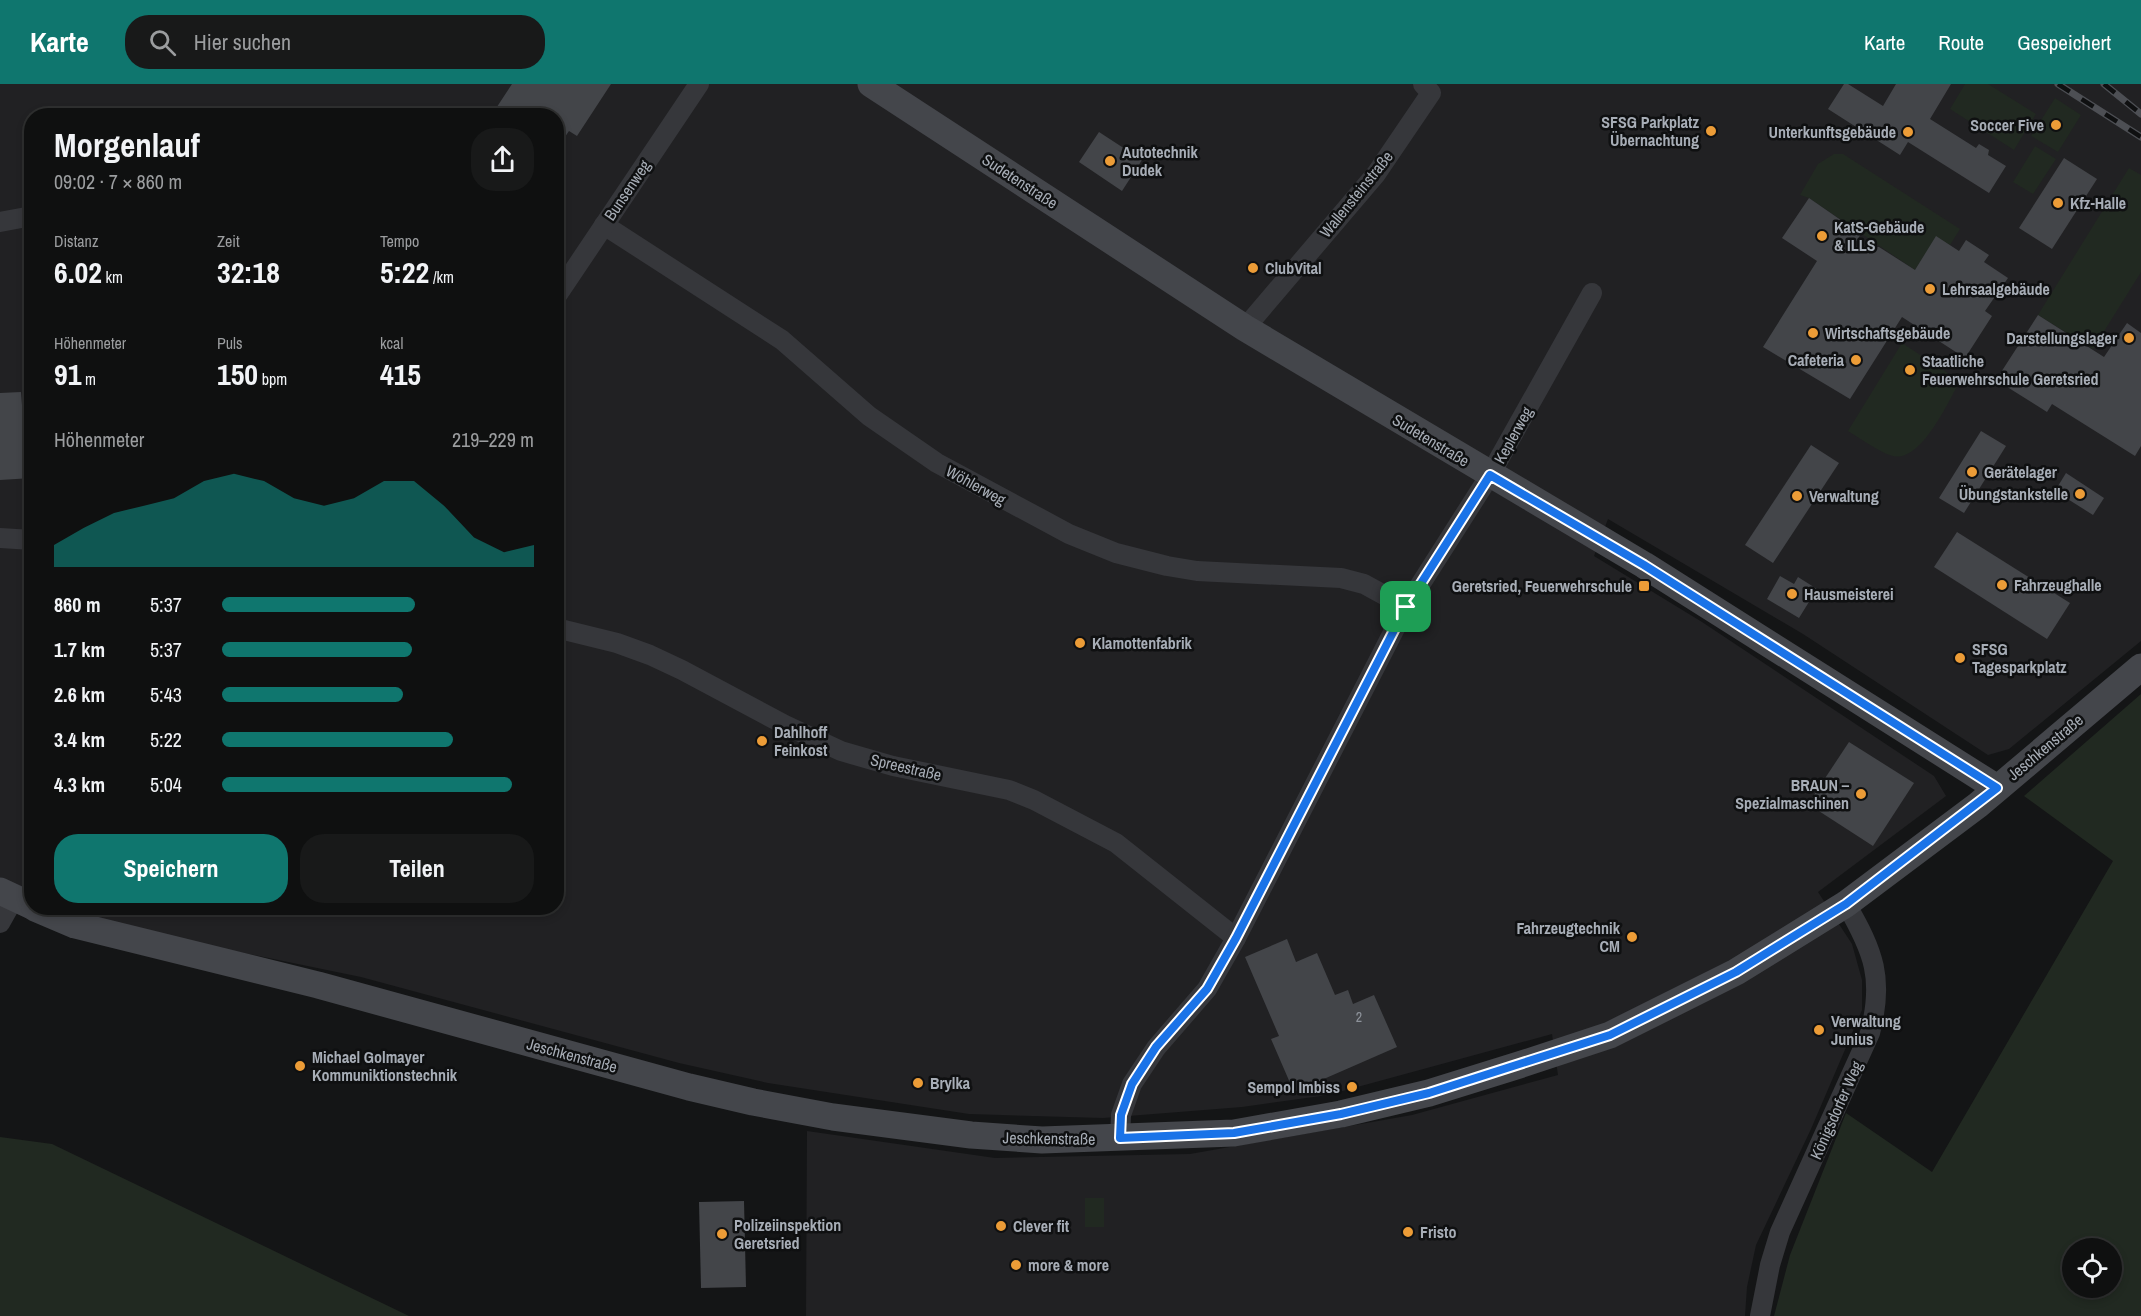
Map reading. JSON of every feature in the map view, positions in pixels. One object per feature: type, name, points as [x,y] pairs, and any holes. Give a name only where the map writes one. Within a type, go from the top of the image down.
[{"type":"street","name":"Bunsenweg","points":[[564,285],[699,84]]},
{"type":"street","name":"Sudetenstraße","points":[[871,84],[1245,328],[1644,565],[1997,788]]},
{"type":"street","name":"Wallensteinstraße","points":[[1245,328],[1376,174],[1431,93],[1423,84]]},
{"type":"street","points":[[0,222],[24,218]]},
{"type":"street","name":"Wöhlerweg","points":[[604,225],[782,340],[869,416],[936,463],[1069,534],[1116,553],[1197,571],[1341,578],[1364,584],[1406,607]]},
{"type":"street","name":"Keplerweg","points":[[1120,1138],[1121,1115],[1132,1084],[1156,1047],[1207,989],[1236,938],[1406,607],[1490,475],[1592,293]]},
{"type":"street","points":[[0,538],[24,540]]},
{"type":"street","name":"Spreestraße","points":[[564,630],[617,643],[650,655],[785,725],[841,751],[893,766],[1009,790],[1034,800],[1116,843],[1236,938]]},
{"type":"street","name":"Jeschkenstraße","points":[[76,916],[688,1087],[833,1117],[971,1135],[1042,1140],[1234,1133],[1341,1114],[1429,1093],[1526,1063],[1610,1035],[1736,972],[1846,904],[1997,788],[2141,667]]},
{"type":"street","name":"Jeschkenstraße","points":[[0,923],[20,901]]},
{"type":"street","name":"Königsdorfer Weg","points":[[1761,1316],[1770,1265],[1780,1232],[1870,1034],[1877,1005],[1877,978],[1866,939],[1846,904]]},
{"type":"shaded area","points":[[0,84],[2141,84],[2141,641],[2009,749],[1988,755],[1803,634],[1608,519],[1594,556],[1702,622],[1934,776],[1946,796],[1818,892],[1852,944],[1862,980],[1862,1010],[1811,1129],[1756,1245],[1747,1287],[1745,1316],[806,1316],[807,1131],[995,1158],[1190,1154],[1412,1115],[1558,1075],[1552,1034],[1328,1095],[1242,1107],[1103,1118],[969,1114],[768,1083],[679,1063],[361,977],[65,915],[564,915],[564,108],[24,108],[24,894],[0,882]]},
{"type":"shaded area","points":[[1965,84],[1988,84],[2036,114],[2014,150],[1950,109]]},
{"type":"shaded area","name":"Soccer Five","points":[[2055,98],[2081,115],[2058,152],[2031,136]]},
{"type":"shaded area","points":[[2035,146],[2056,159],[2033,194],[2013,182]]},
{"type":"shaded area","points":[[1834,154],[1843,154],[1960,229],[1950,245],[1936,237],[1915,270],[1809,198],[1800,195],[1818,164]]},
{"type":"shaded area","points":[[2129,168],[2141,175],[2141,272],[2093,349],[2038,315]]},
{"type":"shaded area","points":[[1902,343],[1960,381],[1933,429],[1923,441],[1903,456],[1893,456],[1876,449],[1848,431]]},
{"type":"shaded area","points":[[2141,694],[2141,1316],[1774,1316],[1790,1255],[1846,1113],[1932,1172],[2113,861],[2024,796]]},
{"type":"shaded area","points":[[0,1137],[52,1144],[409,1316],[0,1316]]},
{"type":"shaded area","points":[[1085,1198],[1104,1198],[1104,1227],[1085,1227]]},
{"type":"building","points":[[512,84],[611,84],[577,136],[569,131],[564,138],[564,108],[496,108]]},
{"type":"building","name":"Unterkunftsgebäude","points":[[1844,84],[1848,84],[1883,106],[1896,84],[1951,84],[1930,119],[1976,148],[1979,144],[1989,150],[1988,155],[2006,166],[1989,193],[1908,142],[1900,155],[1828,109]]},
{"type":"building","name":"Autotechnik Dudek","points":[[1099,132],[1142,160],[1122,191],[1079,162]]},
{"type":"building","name":"Kfz-Halle","points":[[2064,158],[2097,179],[2052,249],[2019,228]]},
{"type":"building","points":[[1809,198],[1861,234],[1853,246],[1879,247],[1915,270],[1936,236],[1959,251],[1966,240],[1989,255],[1984,262],[2008,278],[1985,311],[1992,316],[1965,358],[1902,317],[1850,399],[1763,347],[1817,261],[1782,238]]},
{"type":"building","points":[[2038,315],[2104,357],[2127,323],[2141,333],[2141,446],[2135,456],[2052,404],[2047,412],[1996,380]]},
{"type":"building","points":[[21,392],[24,478],[0,480],[0,393]]},
{"type":"building","name":"Gerätelager","points":[[1981,431],[2006,446],[1964,513],[1939,498]]},
{"type":"building","name":"Verwaltung","points":[[1811,445],[1839,463],[1773,563],[1745,545]]},
{"type":"building","name":"Übungstankstelle","points":[[2066,473],[2104,498],[2093,515],[2055,491]]},
{"type":"building","name":"Fahrzeughalle","points":[[1957,532],[2070,603],[2047,639],[1934,567]]},
{"type":"building","name":"Hausmeisterei","points":[[1780,576],[1794,584],[1798,577],[1817,589],[1799,618],[1767,599]]},
{"type":"building","name":"BRAUN – Spezialmaschinen","points":[[1849,742],[1914,783],[1873,846],[1808,804]]},
{"type":"building","points":[[1287,939],[1296,962],[1317,953],[1335,995],[1348,990],[1353,1004],[1374,995],[1397,1047],[1294,1092],[1271,1039],[1279,1036],[1245,957]]},
{"type":"building","name":"Polizeiinspektion Geretsried","points":[[744,1201],[746,1287],[701,1288],[699,1202]]},
{"type":"railway","points":[[2058,84],[2141,137]]},
{"type":"railway","points":[[2104,84],[2141,114]]},
{"type":"place","name":"Soccer Five","points":[[2056,125]]},
{"type":"place","name":"SFSG Parkplatz Übernachtung","points":[[1711,131]]},
{"type":"place","name":"Unterkunftsgebäude","points":[[1908,132]]},
{"type":"place","name":"Autotechnik Dudek","points":[[1110,161]]},
{"type":"place","name":"Kfz-Halle","points":[[2058,203]]},
{"type":"place","name":"KatS-Gebäude & ILLS","points":[[1822,236]]},
{"type":"place","name":"ClubVital","points":[[1253,268]]},
{"type":"place","name":"Lehrsaalgebäude","points":[[1930,289]]},
{"type":"place","name":"Wirtschaftsgebäude","points":[[1813,333]]},
{"type":"place","name":"Darstellungslager","points":[[2129,338]]},
{"type":"place","name":"Cafeteria","points":[[1856,360]]},
{"type":"place","name":"Staatliche Feuerwehrschule Geretsried","points":[[1910,370]]},
{"type":"place","name":"Gerätelager","points":[[1972,472]]},
{"type":"place","name":"Übungstankstelle","points":[[2080,494]]},
{"type":"place","name":"Verwaltung","points":[[1797,496]]},
{"type":"place","name":"Fahrzeughalle","points":[[2002,585]]},
{"type":"place","name":"Geretsried, Feuerwehrschule","points":[[1644,586]]},
{"type":"place","name":"Hausmeisterei","points":[[1792,594]]},
{"type":"place","name":"Klamottenfabrik","points":[[1080,643]]},
{"type":"place","name":"SFSG Tagesparkplatz","points":[[1960,658]]},
{"type":"place","name":"Dahlhoff Feinkost","points":[[762,741]]},
{"type":"place","name":"BRAUN – Spezialmaschinen","points":[[1861,794]]},
{"type":"place","name":"Fahrzeugtechnik CM","points":[[1632,937]]},
{"type":"place","name":"Verwaltung Junius","points":[[1819,1030]]},
{"type":"place","name":"Michael Golmayer Kommuniktionstechnik","points":[[300,1066]]},
{"type":"place","name":"Brylka","points":[[918,1083]]},
{"type":"place","name":"Sempol Imbiss","points":[[1352,1087]]},
{"type":"place","name":"Clever fit","points":[[1001,1226]]},
{"type":"place","name":"Fristo","points":[[1408,1232]]},
{"type":"place","name":"Polizeiinspektion Geretsried","points":[[722,1234]]},
{"type":"place","name":"more & more","points":[[1016,1265]]},
{"type":"route","points":[[1490,475],[1644,565],[1997,788],[1978,805],[1846,904],[1736,972],[1610,1035],[1429,1093],[1341,1114],[1234,1133],[1120,1138],[1121,1115],[1132,1084],[1156,1047],[1207,989],[1236,938],[1406,607],[1490,475]]}]
